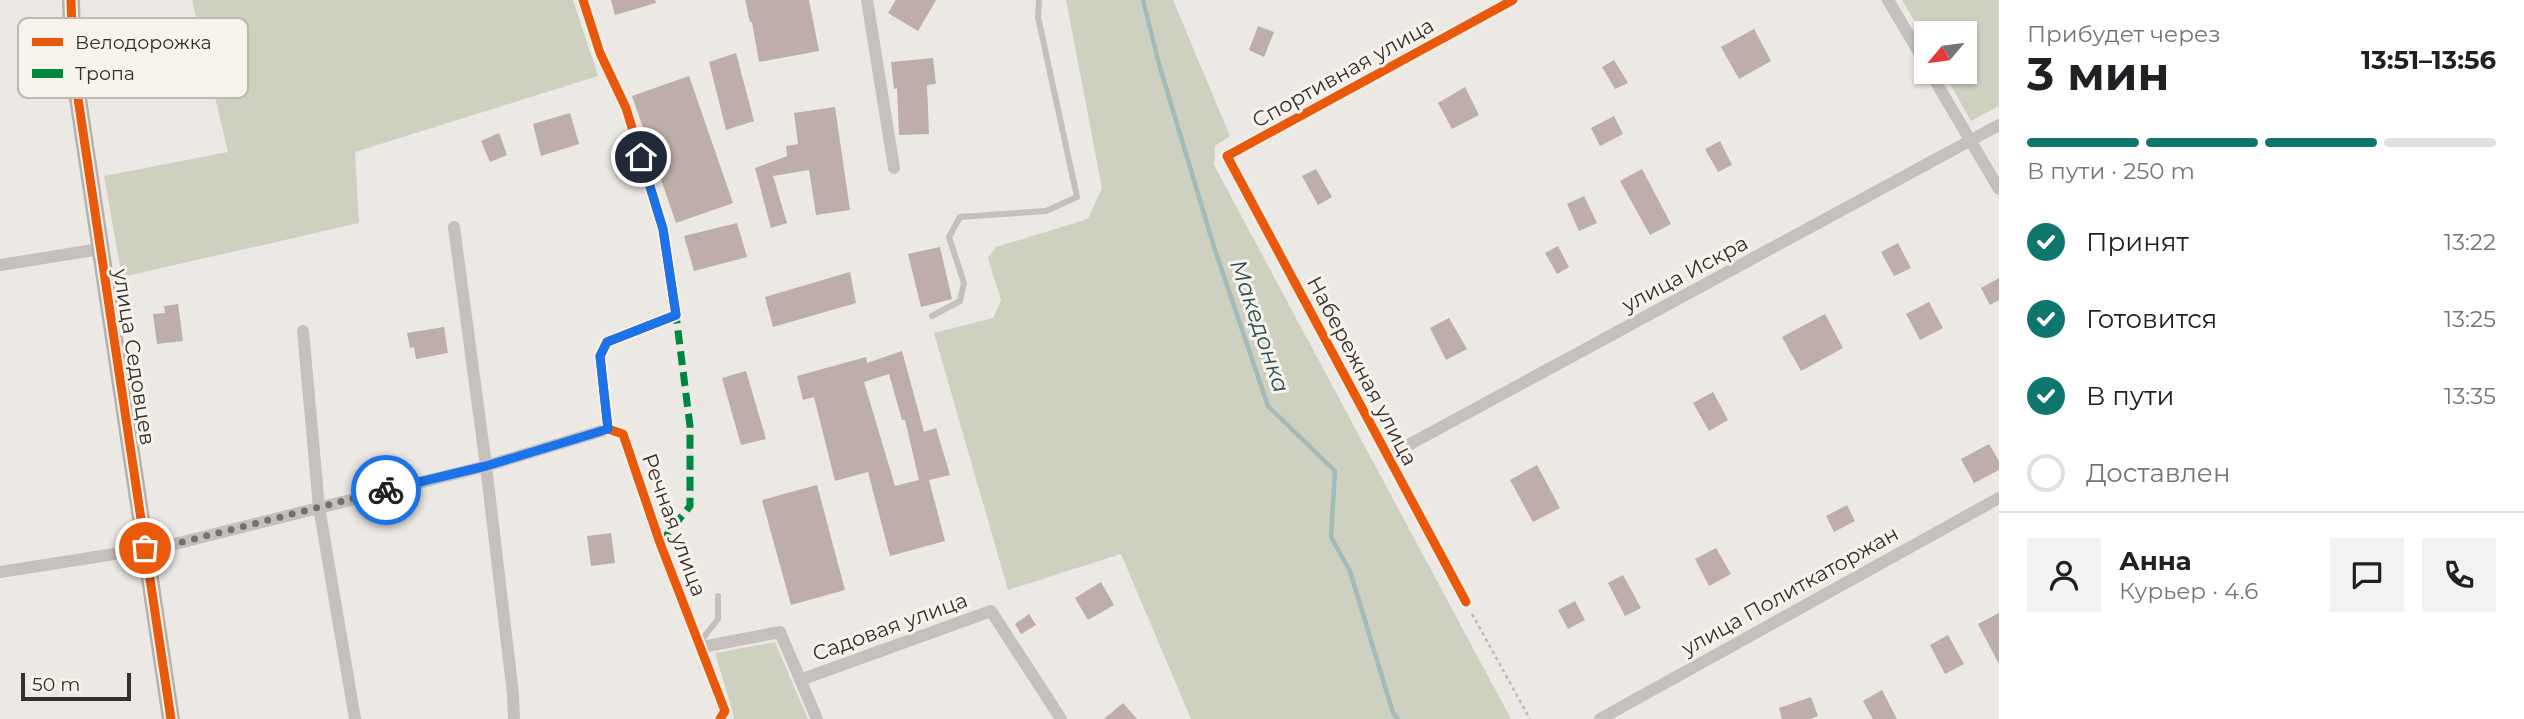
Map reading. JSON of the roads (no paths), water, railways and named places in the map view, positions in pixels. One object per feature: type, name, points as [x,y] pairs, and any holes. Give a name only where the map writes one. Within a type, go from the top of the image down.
[{"type":"street","name":"улица Седовцев","points":[[71,0],[72,18]]},
{"type":"street","points":[[0,572],[171,545],[486,466],[608,429],[600,356],[607,342],[676,315],[663,229],[626,108],[600,53],[583,0]]},
{"type":"street","points":[[867,0],[894,168]]},
{"type":"street","name":"Спортивная улица","points":[[1227,156],[1513,0]]},
{"type":"street","points":[[1888,0],[1914,44]]},
{"type":"street","points":[[1937,84],[1999,189]]},
{"type":"street","name":"улица Седовцев","points":[[78,98],[171,719]]},
{"type":"street","name":"улица Искра","points":[[1388,456],[1999,125]]},
{"type":"street","name":"Набережная улица","points":[[1227,156],[1466,602]]},
{"type":"street","points":[[454,227],[486,466],[514,719]]},
{"type":"street","points":[[0,265],[100,249]]},
{"type":"street","points":[[303,331],[319,507],[355,719]]},
{"type":"street","name":"Речная улица","points":[[608,429],[623,434],[660,543],[701,645],[723,715]]},
{"type":"street","name":"улица Политкаторжан","points":[[1600,719],[1999,498]]},
{"type":"street","name":"Садовая улица","points":[[800,680],[991,611],[1061,719]]},
{"type":"street","points":[[701,645],[780,632],[817,719]]},
{"type":"lane","points":[[932,316],[960,301],[964,283],[949,237],[960,217],[1046,211],[1077,197],[1038,17],[1039,0]]},
{"type":"lane","points":[[701,645],[718,619],[718,596]]},
{"type":"waterway","name":"Македонка","points":[[1143,0],[1159,64],[1214,247],[1268,406],[1335,471],[1331,537],[1350,571],[1393,713],[1398,719]]}]
